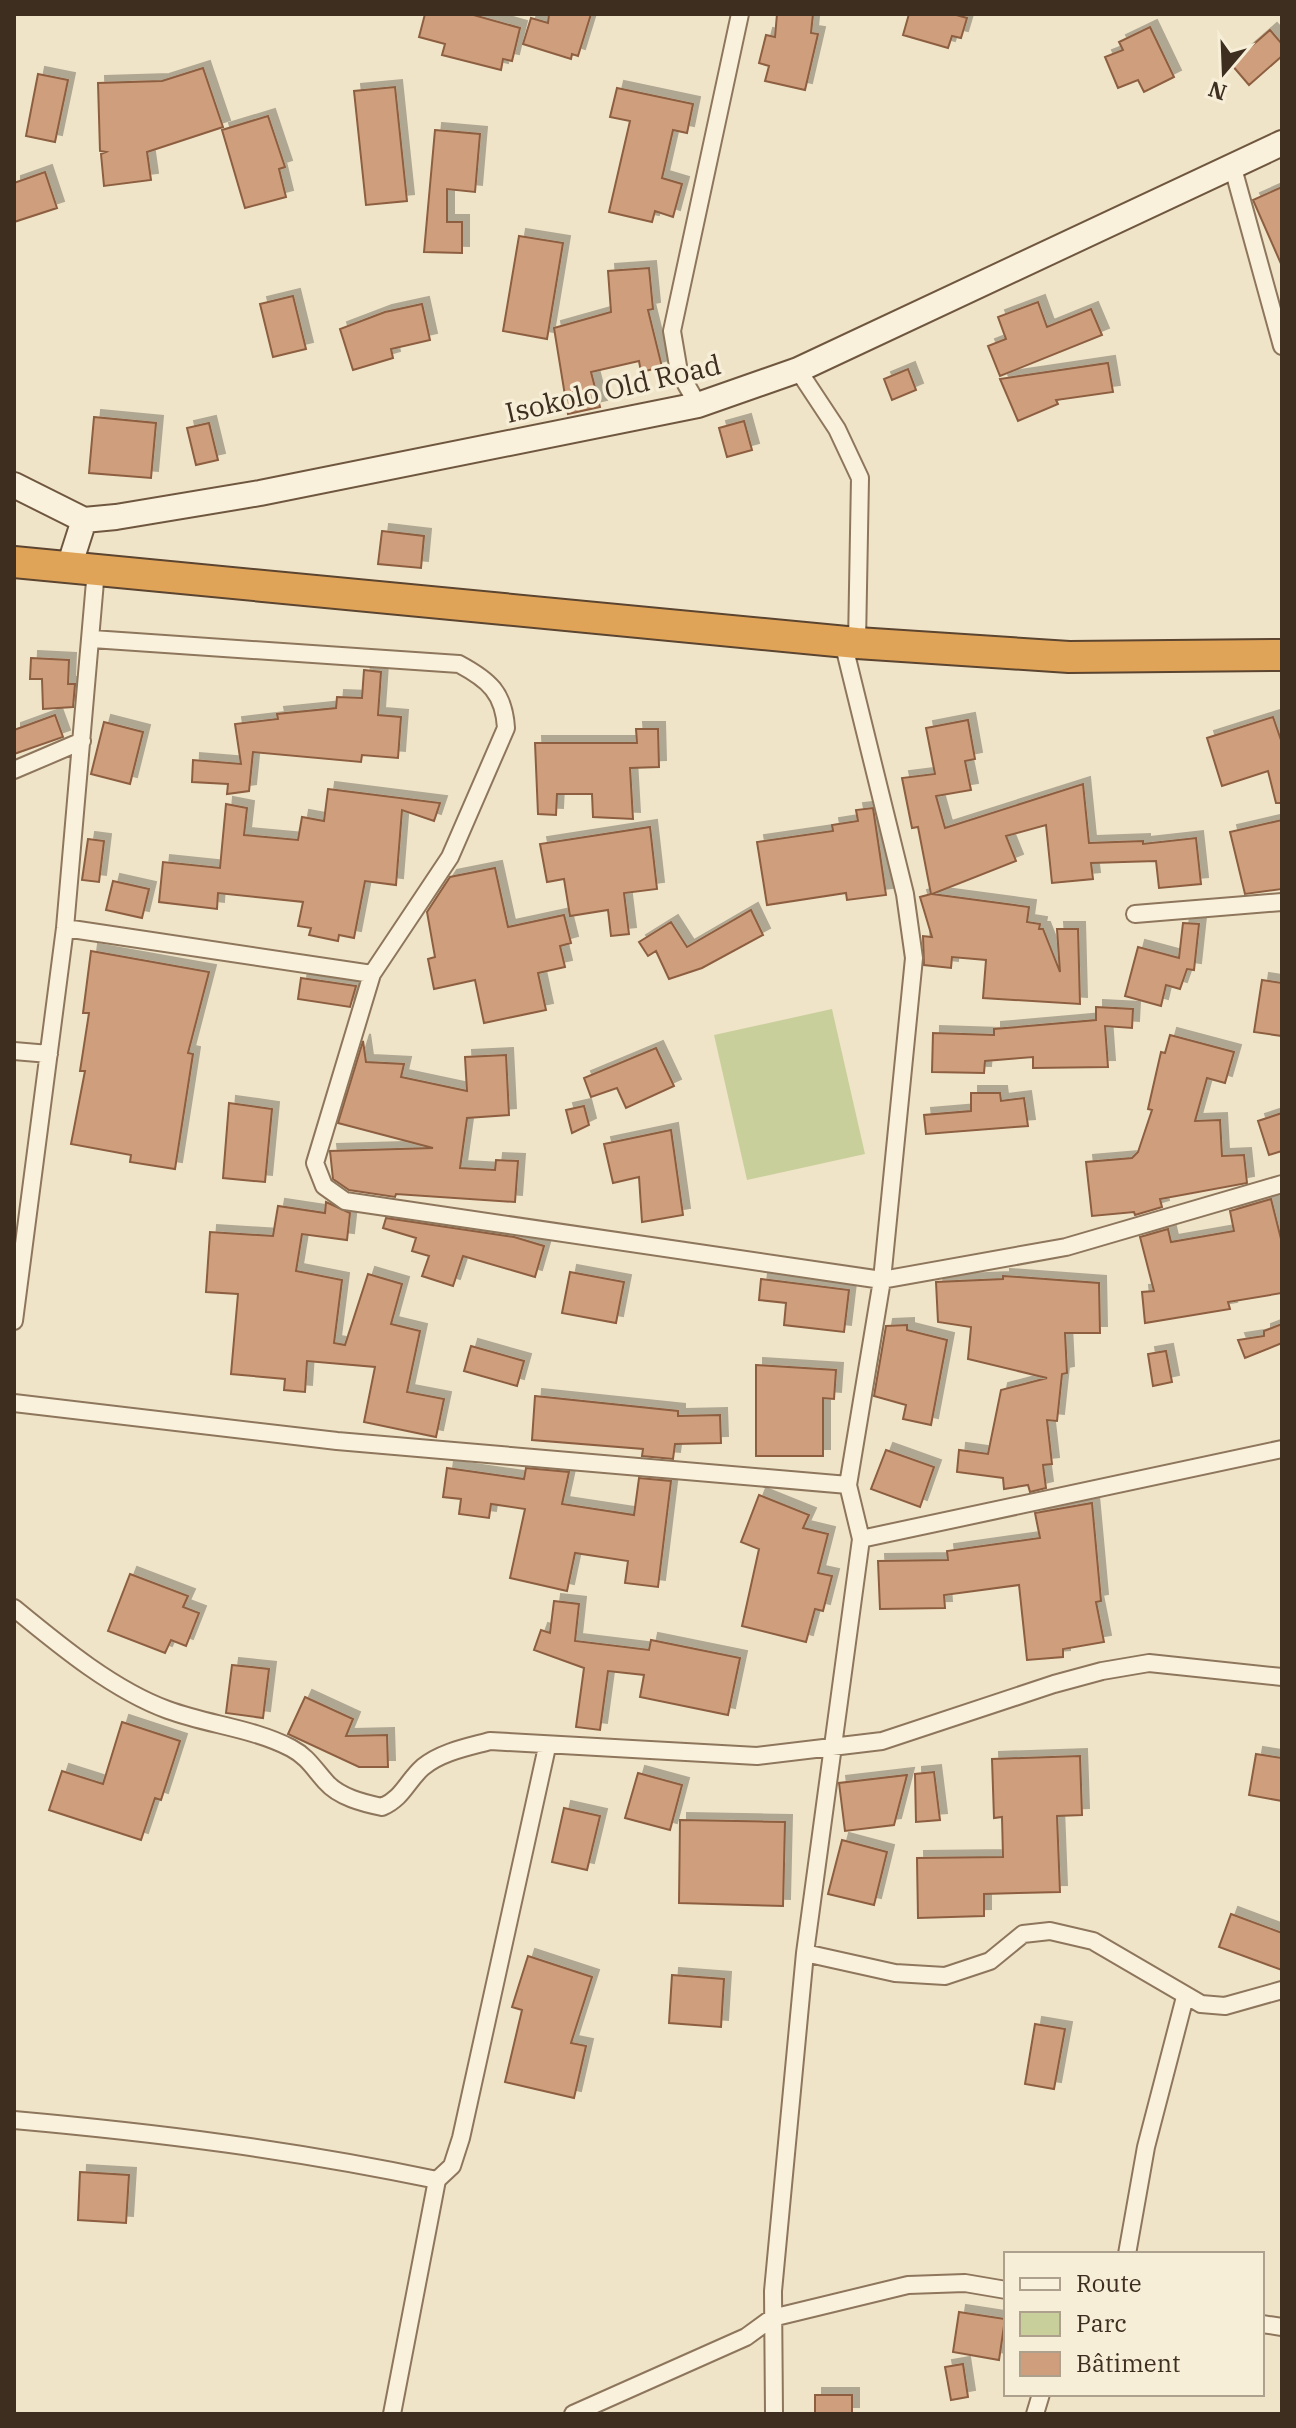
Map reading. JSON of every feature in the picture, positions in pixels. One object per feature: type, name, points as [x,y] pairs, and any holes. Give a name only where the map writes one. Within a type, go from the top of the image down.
[{"type":"highway","points":[[14,562],[850,642],[1069,657],[1282,655]]},
{"type":"street","points":[[698,405],[679,372],[672,331],[740,14]]},
{"type":"street","name":"Isokolo Old Road","points":[[84,520],[260,493],[698,405],[798,370],[1282,143]]},
{"type":"street","points":[[1233,168],[1282,346]]},
{"type":"street","points":[[774,2414],[772,2318],[805,1953],[861,1539],[848,1485],[882,1280],[914,958],[905,894],[850,642],[860,478],[837,429],[798,370]]},
{"type":"street","points":[[14,485],[84,520],[83,569],[92,639],[65,928],[49,1054],[18,1248],[14,1321]]},
{"type":"street","points":[[92,639],[459,664],[483,676],[497,690],[505,710],[506,728],[450,857],[372,974],[315,1163],[324,1186],[345,1201],[882,1280],[1066,1247],[1282,1184]]},
{"type":"street","points":[[14,770],[82,741]]},
{"type":"street","points":[[1135,914],[1282,902]]},
{"type":"street","points":[[65,928],[372,974]]},
{"type":"street","points":[[14,1051],[49,1054]]},
{"type":"street","points":[[14,1403],[337,1441],[848,1485]]},
{"type":"street","points":[[861,1539],[1282,1449]]},
{"type":"street","points":[[14,1608],[134,1694],[169,1710],[251,1731],[292,1749],[317,1767],[326,1782],[364,1803],[382,1807],[395,1801],[424,1767],[458,1749],[490,1741],[547,1747],[757,1756],[882,1741],[1102,1671],[1149,1663],[1282,1677]]},
{"type":"street","points":[[392,2414],[437,2180],[452,2166],[461,2138],[547,1747]]},
{"type":"street","points":[[805,1953],[895,1973],[945,1976],[990,1961],[1023,1934],[1050,1931],[1093,1941],[1201,2004],[1225,2006],[1282,1990]]},
{"type":"street","points":[[1127,2252],[1146,2147],[1185,1997]]},
{"type":"street","points":[[14,2120],[187,2136],[325,2157],[437,2180]]},
{"type":"street","points":[[573,2414],[746,2337],[772,2318],[908,2285],[965,2283],[1004,2290]]},
{"type":"green space","points":[[832,1009],[865,1154],[747,1180],[714,1035]]},
{"type":"building","points":[[425,14],[470,14],[520,28],[512,61],[503,59],[501,70],[442,55],[445,44],[419,37]]},
{"type":"building","points":[[549,14],[591,14],[578,56],[572,54],[571,59],[523,44],[531,18],[548,23]]},
{"type":"building","points":[[777,14],[813,14],[811,33],[818,34],[805,90],[765,81],[769,66],[759,63],[766,35],[775,37]]},
{"type":"building","points":[[909,14],[953,14],[967,18],[961,38],[952,36],[948,48],[903,35]]},
{"type":"building","points":[[1150,27],[1174,77],[1144,92],[1138,80],[1118,88],[1105,57],[1123,50],[1119,42]]},
{"type":"building","points":[[1270,30],[1282,44],[1282,56],[1249,85],[1231,64]]},
{"type":"building","points":[[203,68],[223,127],[147,152],[151,180],[104,186],[101,154],[106,152],[100,151],[98,83],[162,81]]},
{"type":"building","points":[[38,74],[68,80],[55,142],[26,136]]},
{"type":"building","points":[[395,87],[407,201],[366,205],[354,91]]},
{"type":"building","points":[[617,88],[693,104],[687,133],[673,130],[662,178],[682,184],[673,217],[655,211],[652,222],[609,212],[630,121],[610,117]]},
{"type":"building","points":[[268,116],[285,167],[279,169],[286,197],[245,208],[222,130]]},
{"type":"building","points":[[435,130],[480,134],[475,192],[447,189],[447,222],[462,222],[462,253],[424,252]]},
{"type":"building","points":[[45,172],[57,208],[14,222],[14,183]]},
{"type":"building","points":[[1282,187],[1282,266],[1253,200]]},
{"type":"building","points":[[519,236],[563,243],[547,339],[503,331]]},
{"type":"building","points":[[649,268],[653,309],[648,310],[662,367],[641,372],[639,361],[591,372],[600,407],[568,414],[554,328],[611,312],[608,271]]},
{"type":"building","points":[[293,296],[306,349],[273,357],[260,304]]},
{"type":"building","points":[[1038,302],[1047,327],[1091,309],[1102,335],[1000,376],[988,346],[1006,339],[998,317]]},
{"type":"building","points":[[422,304],[430,340],[391,349],[393,358],[353,370],[340,329],[385,312]]},
{"type":"building","points":[[1108,363],[1113,392],[1056,400],[1058,404],[1018,421],[1000,379]]},
{"type":"building","points":[[908,369],[916,390],[892,400],[884,379]]},
{"type":"building","points":[[94,417],[156,423],[151,478],[89,473]]},
{"type":"building","points":[[744,421],[752,450],[727,457],[719,428]]},
{"type":"building","points":[[209,423],[218,460],[196,465],[187,428]]},
{"type":"building","points":[[382,531],[424,536],[421,568],[378,564]]},
{"type":"building","points":[[31,658],[69,660],[68,684],[75,684],[73,707],[43,709],[42,679],[30,679]]},
{"type":"building","points":[[364,670],[381,672],[378,715],[401,717],[398,758],[362,755],[361,762],[253,752],[249,791],[227,794],[228,784],[192,782],[193,760],[241,764],[235,724],[278,719],[277,714],[336,708],[337,697],[362,698]]},
{"type":"building","points":[[55,715],[63,737],[14,754],[14,730]]},
{"type":"building","points":[[1273,717],[1282,743],[1282,803],[1276,803],[1268,771],[1222,786],[1207,738]]},
{"type":"building","points":[[968,720],[975,759],[965,761],[971,790],[936,796],[945,828],[1083,784],[1089,843],[1143,841],[1143,844],[1196,838],[1201,884],[1159,888],[1156,861],[1091,863],[1093,879],[1052,883],[1046,825],[1006,836],[1016,861],[932,894],[1029,907],[1027,922],[1040,924],[1039,929],[1043,929],[1060,972],[1057,929],[1078,929],[1080,1004],[983,998],[986,960],[952,957],[951,968],[924,965],[923,936],[932,937],[920,897],[931,894],[918,827],[912,828],[902,778],[935,774],[926,728]]},
{"type":"building","points":[[104,722],[143,732],[130,784],[91,774]]},
{"type":"building","points":[[636,729],[658,729],[659,767],[630,768],[633,819],[593,817],[592,794],[557,794],[556,815],[538,814],[535,743],[637,743]]},
{"type":"building","points":[[328,789],[440,803],[434,821],[402,810],[396,885],[365,881],[354,938],[339,935],[338,941],[309,935],[311,928],[298,926],[303,902],[218,893],[217,909],[159,902],[163,862],[220,868],[226,804],[247,808],[244,835],[298,840],[302,817],[324,821]]},
{"type":"building","points":[[873,808],[886,895],[847,900],[846,893],[767,905],[757,842],[833,831],[832,825],[858,821],[856,810]]},
{"type":"building","points":[[1282,820],[1282,889],[1245,894],[1230,832]]},
{"type":"building","points":[[650,827],[657,889],[624,893],[629,934],[611,936],[608,910],[570,916],[564,879],[547,882],[540,844]]},
{"type":"building","points":[[88,839],[104,841],[99,882],[82,880]]},
{"type":"building","points":[[495,868],[508,927],[564,915],[571,943],[560,946],[565,967],[538,973],[546,1010],[484,1023],[475,980],[434,989],[428,959],[435,957],[427,912],[450,877]]},
{"type":"building","points":[[113,881],[149,889],[142,918],[106,910]]},
{"type":"building","points":[[751,910],[763,935],[702,968],[669,979],[656,951],[648,956],[639,942],[671,922],[687,947]]},
{"type":"building","points":[[1183,923],[1199,924],[1194,970],[1187,969],[1180,989],[1166,985],[1161,1006],[1125,996],[1138,947],[1179,958]]},
{"type":"building","points":[[91,951],[209,972],[188,1053],[193,1054],[175,1169],[130,1162],[131,1155],[71,1144],[85,1071],[80,1071],[89,1013],[83,1013]]},
{"type":"building","points":[[301,978],[356,986],[350,1007],[298,999]]},
{"type":"building","points":[[1262,980],[1282,983],[1282,1036],[1254,1032]]},
{"type":"building","points":[[1096,1007],[1133,1009],[1132,1028],[1105,1026],[1108,1067],[1033,1068],[1033,1057],[985,1061],[984,1073],[932,1072],[933,1033],[994,1035],[994,1029],[1096,1020]]},
{"type":"building","points":[[1170,1035],[1234,1052],[1225,1083],[1207,1078],[1195,1121],[1220,1120],[1222,1156],[1244,1155],[1247,1183],[1160,1199],[1162,1207],[1135,1215],[1134,1212],[1092,1216],[1086,1162],[1132,1158],[1138,1152],[1152,1110],[1148,1109],[1161,1052],[1165,1053]]},
{"type":"building","points":[[363,1041],[366,1062],[404,1064],[401,1077],[467,1091],[465,1057],[506,1055],[509,1115],[467,1118],[460,1168],[495,1170],[496,1160],[518,1161],[515,1202],[396,1194],[395,1197],[349,1190],[333,1179],[330,1151],[433,1148],[338,1123]]},
{"type":"building","points":[[656,1048],[674,1086],[626,1108],[617,1088],[591,1097],[584,1078]]},
{"type":"building","points":[[971,1093],[1000,1093],[1001,1101],[1024,1098],[1028,1126],[926,1134],[924,1115],[971,1111]]},
{"type":"building","points":[[229,1103],[272,1109],[265,1182],[223,1178]]},
{"type":"building","points":[[584,1106],[589,1125],[572,1133],[566,1110]]},
{"type":"building","points":[[1282,1113],[1282,1151],[1269,1155],[1258,1121]]},
{"type":"building","points":[[671,1130],[683,1215],[642,1222],[639,1177],[613,1183],[604,1144]]},
{"type":"building","points":[[1271,1199],[1282,1243],[1282,1293],[1228,1302],[1230,1309],[1145,1323],[1142,1292],[1154,1291],[1140,1237],[1168,1229],[1171,1242],[1234,1231],[1230,1211]]},
{"type":"building","points":[[326,1202],[350,1213],[347,1240],[302,1234],[296,1271],[342,1280],[334,1343],[345,1345],[368,1274],[402,1284],[391,1324],[420,1331],[407,1392],[444,1399],[436,1437],[364,1422],[375,1367],[307,1361],[305,1392],[284,1390],[285,1379],[231,1374],[238,1294],[206,1292],[210,1232],[273,1236],[278,1206],[325,1213]]},
{"type":"building","points":[[386,1218],[514,1237],[544,1246],[535,1277],[463,1256],[453,1286],[422,1276],[429,1256],[412,1251],[416,1238],[383,1228]]},
{"type":"building","points":[[570,1272],[624,1282],[616,1323],[562,1313]]},
{"type":"building","points":[[1003,1276],[1099,1283],[1100,1333],[1065,1333],[1067,1373],[1062,1374],[1057,1421],[1047,1420],[1052,1464],[1043,1465],[1046,1488],[1030,1492],[1028,1485],[1004,1489],[1003,1478],[957,1472],[959,1450],[988,1454],[1001,1390],[1047,1378],[968,1359],[971,1327],[938,1322],[936,1282],[1003,1279]]},
{"type":"building","points":[[761,1279],[849,1290],[844,1332],[784,1325],[786,1303],[759,1300]]},
{"type":"building","points":[[1282,1324],[1282,1343],[1245,1358],[1238,1340],[1264,1336],[1264,1331]]},
{"type":"building","points":[[907,1325],[907,1330],[947,1340],[931,1425],[903,1419],[906,1405],[874,1396],[886,1326]]},
{"type":"building","points":[[471,1346],[524,1361],[517,1386],[464,1371]]},
{"type":"building","points":[[1166,1351],[1172,1382],[1153,1386],[1148,1354]]},
{"type":"building","points":[[756,1365],[836,1370],[834,1399],[823,1398],[823,1456],[756,1456]]},
{"type":"building","points":[[535,1396],[678,1411],[678,1416],[720,1415],[721,1443],[675,1444],[673,1459],[642,1456],[643,1449],[532,1440]]},
{"type":"building","points":[[886,1450],[934,1467],[920,1507],[871,1489]]},
{"type":"building","points":[[447,1468],[524,1479],[526,1468],[569,1472],[562,1504],[634,1515],[639,1478],[671,1481],[658,1587],[625,1583],[628,1561],[575,1553],[567,1591],[510,1578],[525,1509],[491,1504],[489,1518],[459,1514],[461,1499],[443,1497]]},
{"type":"building","points":[[759,1495],[809,1515],[803,1528],[828,1534],[818,1573],[832,1576],[823,1611],[815,1609],[806,1642],[742,1626],[759,1549],[741,1542]]},
{"type":"building","points":[[1092,1503],[1101,1601],[1096,1602],[1104,1642],[1063,1649],[1063,1657],[1027,1660],[1019,1585],[944,1595],[945,1608],[880,1609],[878,1561],[948,1560],[947,1551],[1040,1538],[1035,1513]]},
{"type":"building","points":[[130,1574],[188,1596],[183,1607],[199,1613],[186,1646],[171,1640],[165,1653],[108,1631]]},
{"type":"building","points":[[554,1601],[579,1604],[575,1641],[649,1650],[651,1640],[740,1658],[728,1715],[640,1697],[644,1675],[608,1671],[600,1730],[576,1727],[584,1668],[534,1650],[541,1630],[550,1633]]},
{"type":"building","points":[[232,1665],[269,1669],[263,1718],[226,1713]]},
{"type":"building","points":[[305,1697],[353,1719],[346,1736],[387,1735],[388,1767],[359,1767],[288,1734]]},
{"type":"building","points":[[122,1722],[180,1741],[161,1800],[155,1798],[141,1840],[49,1810],[62,1771],[103,1784]]},
{"type":"building","points":[[1256,1754],[1282,1758],[1282,1801],[1249,1795]]},
{"type":"building","points":[[1080,1756],[1082,1815],[1057,1816],[1060,1892],[984,1894],[984,1916],[918,1918],[917,1858],[1003,1857],[1002,1817],[994,1818],[992,1759]]},
{"type":"building","points":[[934,1772],[940,1820],[916,1822],[915,1774]]},
{"type":"building","points":[[638,1773],[682,1785],[670,1830],[625,1818]]},
{"type":"building","points":[[907,1775],[894,1825],[845,1831],[839,1783]]},
{"type":"building","points":[[564,1808],[600,1816],[587,1870],[552,1862]]},
{"type":"building","points":[[680,1820],[785,1822],[783,1906],[679,1903]]},
{"type":"building","points":[[842,1840],[887,1852],[874,1905],[828,1894]]},
{"type":"building","points":[[1231,1914],[1282,1933],[1282,1970],[1219,1947]]},
{"type":"building","points":[[528,1956],[592,1977],[571,2043],[586,2046],[574,2098],[505,2082],[522,2010],[512,2007]]},
{"type":"building","points":[[672,1975],[724,1979],[721,2027],[669,2023]]},
{"type":"building","points":[[1035,2024],[1065,2029],[1054,2089],[1025,2084]]},
{"type":"building","points":[[80,2172],[129,2175],[126,2223],[78,2220]]},
{"type":"building","points":[[959,2312],[1004,2319],[999,2360],[953,2352]]},
{"type":"building","points":[[963,2364],[968,2397],[951,2400],[945,2367]]},
{"type":"building","points":[[815,2395],[852,2395],[852,2414],[815,2414]]}]
